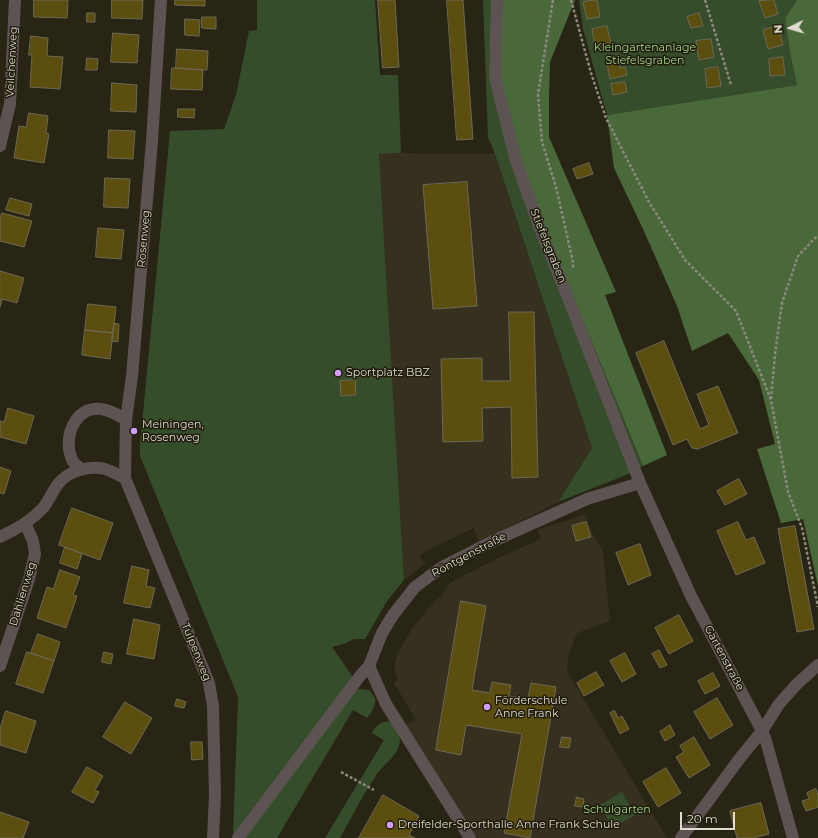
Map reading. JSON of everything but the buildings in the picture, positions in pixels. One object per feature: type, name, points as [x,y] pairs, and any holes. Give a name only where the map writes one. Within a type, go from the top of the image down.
[{"type":"street","name":"Veilchenweg","points":[[0,146],[10,104],[15,0]]},
{"type":"street","name":"Rosenweg","points":[[125,478],[126,420],[132,376],[152,148],[160,0]]},
{"type":"street","name":"Stiefelsgraben","points":[[497,0],[495,78],[516,161],[539,226],[640,483]]},
{"type":"street","points":[[81,469],[73,462],[68,442],[73,423],[78,416],[91,410],[100,409],[116,414],[126,420]]},
{"type":"street","points":[[0,538],[25,523],[43,508],[58,483],[81,469],[104,469],[125,478]]},
{"type":"street","name":"Tulpenweg","points":[[125,478],[209,683],[213,706],[215,795],[213,838]]},
{"type":"street","name":"Röntgenstraße","points":[[369,666],[382,633],[393,615],[415,587],[442,567],[504,536],[587,498],[640,483]]},
{"type":"street","name":"Gartenstraße","points":[[640,483],[691,596],[762,731],[793,838]]},
{"type":"street","name":"Dahlienweg","points":[[0,666],[29,579],[35,554],[33,541],[25,523]]},
{"type":"street","points":[[238,838],[369,666],[386,704],[470,838]]},
{"type":"street","points":[[681,838],[740,758],[762,731],[779,704],[797,684],[818,666]]},
{"type":"path","points":[[553,0],[538,94],[542,142],[556,187],[574,270]]},
{"type":"path","points":[[571,0],[589,66],[606,118],[649,202],[685,260],[736,311],[771,400],[788,492],[802,528],[818,607]]},
{"type":"path","points":[[705,0],[731,85]]},
{"type":"path","points":[[771,400],[782,302],[798,256],[818,235]]},
{"type":"path","points":[[341,772],[374,790]]},
{"type":"shaded area","points":[[379,154],[495,154],[592,448],[558,502],[479,543],[474,528],[434,547],[419,556],[425,564],[404,580]]},
{"type":"shaded area","points":[[586,514],[593,535],[603,551],[610,621],[577,633],[569,654],[567,671],[667,838],[478,838],[435,773],[406,725],[416,720],[394,683],[398,679],[395,671],[397,655],[411,630],[430,606],[441,596],[451,582],[504,555],[541,539],[537,530]]},
{"type":"green space","points":[[257,0],[375,0],[380,75],[398,75],[401,153],[379,154],[404,580],[387,601],[365,639],[354,639],[332,647],[353,677],[233,835],[238,697],[140,456],[140,445],[170,131],[224,129],[236,95],[249,31],[257,30]]},
{"type":"green space","points":[[483,0],[501,0],[566,279],[643,466],[626,475],[558,502],[592,448],[495,154],[488,137]]},
{"type":"green space","points":[[501,0],[575,0],[550,62],[549,137],[616,292],[605,295],[667,455],[643,466],[566,279],[519,159],[498,79]]},
{"type":"green space","name":"Kleingartenanlage Stiefelsgraben","points":[[579,0],[797,0],[785,18],[790,53],[797,85],[607,115],[583,29]]},
{"type":"green space","points":[[797,0],[818,0],[818,586],[803,519],[781,523],[757,449],[775,444],[759,380],[728,333],[692,351],[677,306],[614,168],[607,115],[797,85],[790,53],[785,18]]},
{"type":"green space","points":[[355,690],[369,690],[375,698],[375,704],[372,711],[367,718],[353,710],[277,838],[245,838]]},
{"type":"green space","points":[[389,721],[394,725],[400,738],[400,742],[393,757],[380,770],[372,782],[340,838],[325,838],[384,740],[372,733],[379,724]]},
{"type":"green space","name":"Schulgarten","points":[[622,792],[635,815],[613,828],[600,805]]},
{"type":"place","name":"Sportplatz BBZ","points":[[338,373]]},
{"type":"place","name":"Meiningen, Rosenweg","points":[[134,431]]},
{"type":"place","name":"Förderschule Anne Frank","points":[[487,707]]},
{"type":"place","name":"Dreifelder-Sporthalle Anne Frank Schule","points":[[390,825]]}]
